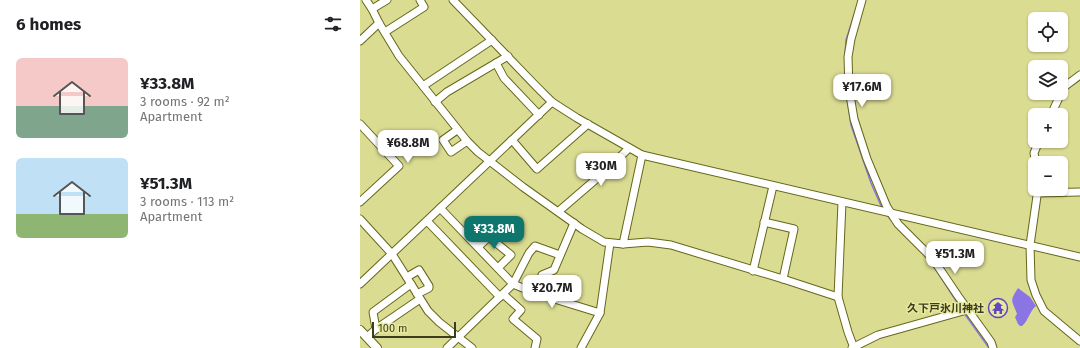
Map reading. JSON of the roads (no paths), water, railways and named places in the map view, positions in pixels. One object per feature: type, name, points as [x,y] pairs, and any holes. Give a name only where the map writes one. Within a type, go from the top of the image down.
[{"type":"main road","points":[[360,330],[377,348]]},
{"type":"street","points":[[366,0],[399,56],[467,141],[523,187],[595,237],[610,243],[623,244],[648,242],[665,244],[783,279],[838,298]]},
{"type":"street","points":[[372,9],[387,0]]},
{"type":"street","points":[[385,32],[424,6],[420,0]]},
{"type":"street","points":[[453,0],[552,102],[642,155],[1080,256]]},
{"type":"street","points":[[862,0],[851,39],[848,56],[849,89],[854,119],[867,159],[887,207],[887,212],[933,259],[994,348]]},
{"type":"street","points":[[360,41],[379,23]]},
{"type":"street","points":[[423,86],[492,40]]},
{"type":"street","points":[[435,102],[447,92],[508,56]]},
{"type":"street","points":[[496,63],[504,78],[539,115]]},
{"type":"street","points":[[1068,84],[1080,75]]},
{"type":"street","points":[[360,284],[552,102]]},
{"type":"street","points":[[360,124],[399,166],[360,202]]},
{"type":"street","points":[[512,140],[537,169],[588,124]]},
{"type":"street","points":[[457,130],[443,140],[451,152],[467,141]]},
{"type":"street","points":[[558,211],[609,168],[629,148]]},
{"type":"street","points":[[623,244],[642,155]]},
{"type":"street","points":[[753,271],[773,186]]},
{"type":"street","points":[[1068,192],[1080,192]]},
{"type":"street","points":[[1036,196],[1030,245],[1031,280],[1044,311],[1080,341]]},
{"type":"street","points":[[842,202],[838,298],[853,348],[878,335],[967,310]]},
{"type":"street","points":[[440,208],[513,284],[535,293],[600,313]]},
{"type":"street","points":[[360,219],[392,254],[428,311],[439,322],[472,348]]},
{"type":"street","points":[[427,221],[501,295],[521,310],[513,319],[537,339],[535,348]]},
{"type":"street","points":[[764,222],[794,229],[783,279]]},
{"type":"street","points":[[535,293],[542,275],[554,270],[574,223]]},
{"type":"street","points":[[478,247],[488,237],[511,255],[498,268]]},
{"type":"street","points":[[581,348],[600,313],[610,243]]},
{"type":"street","points":[[447,348],[513,284],[529,253],[535,246],[560,256]]},
{"type":"street","points":[[367,336],[429,288],[419,270],[407,278]]},
{"type":"street","points":[[376,329],[373,312],[411,284]]},
{"type":"waterway","points":[[845,56],[846,40],[856,9]]},
{"type":"waterway","points":[[846,90],[851,125],[871,183],[882,208]]},
{"type":"waterway","points":[[886,214],[902,233]]},
{"type":"waterway","points":[[929,259],[962,310]]},
{"type":"waterway","points":[[964,313],[989,348]]},
{"type":"place","name":"久下戸氷川神社","points":[[998,308]]}]
